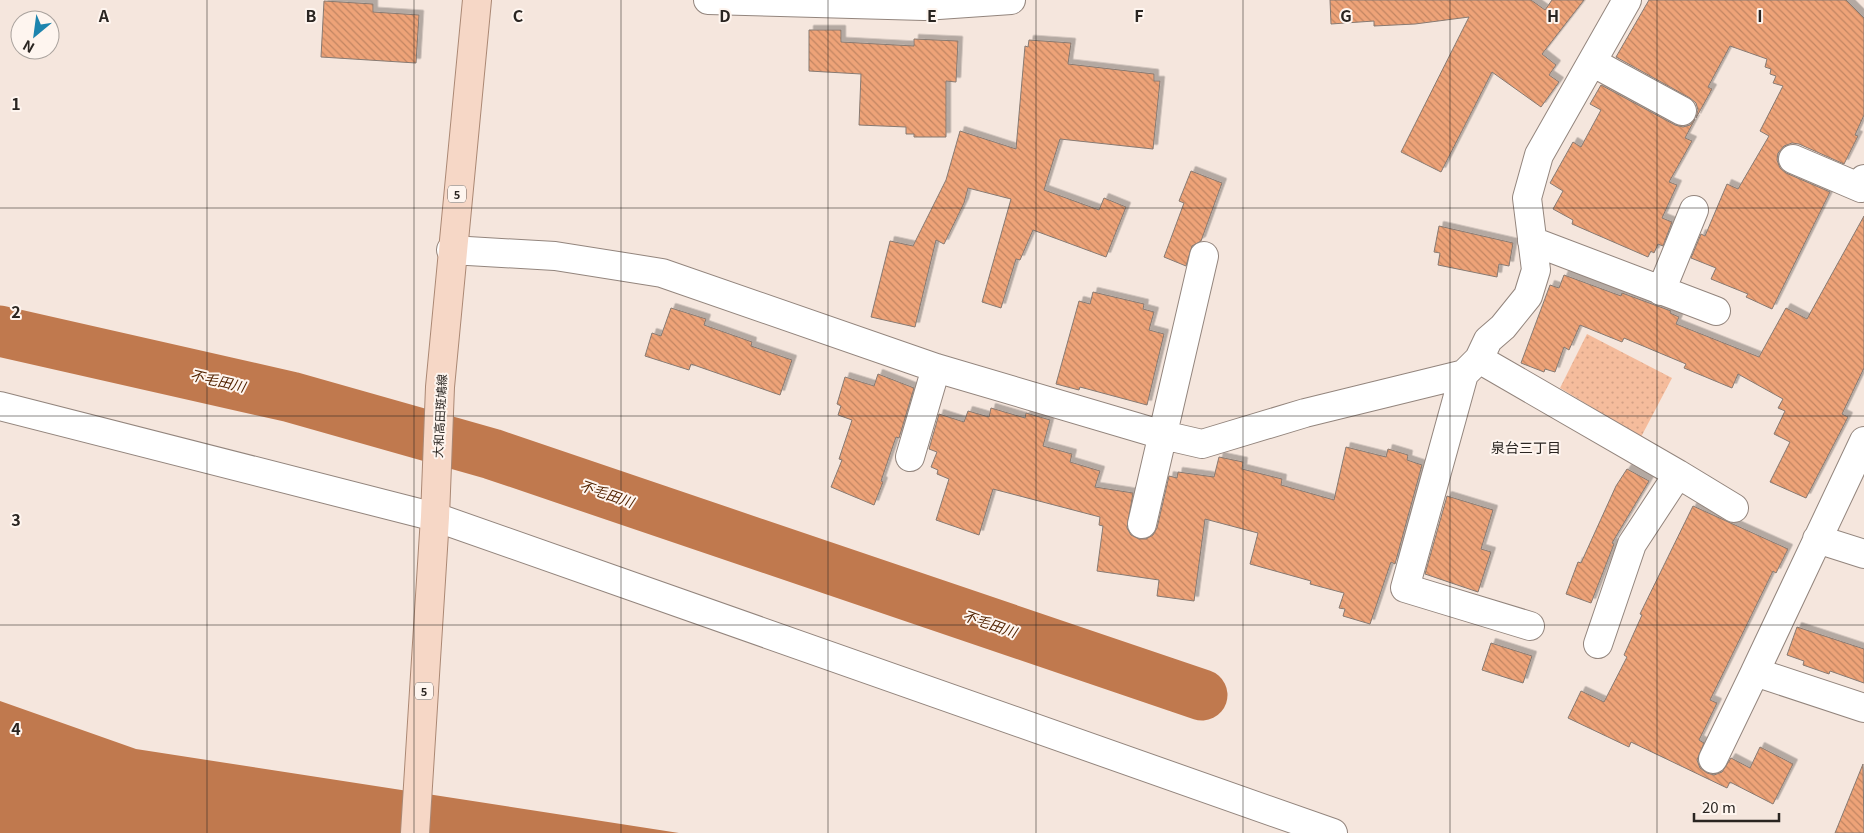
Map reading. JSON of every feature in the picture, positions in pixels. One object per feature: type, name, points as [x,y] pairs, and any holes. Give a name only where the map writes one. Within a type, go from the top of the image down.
[{"type":"main road","name":"大和高田斑鳩線","points":[[415,833],[435,517],[440,387],[477,0]]},
{"type":"street","points":[[708,0],[924,6],[1011,0]]},
{"type":"street","points":[[1530,626],[1405,588],[1472,367],[1488,340],[1503,327],[1528,296],[1536,270],[1528,198],[1538,155],[1627,0]]},
{"type":"street","points":[[1592,62],[1682,112]]},
{"type":"street","points":[[1793,159],[1861,188],[1864,178]]},
{"type":"street","points":[[1661,291],[1694,210]]},
{"type":"street","points":[[1532,241],[1716,311]]},
{"type":"street","points":[[452,250],[555,256],[662,273],[936,368],[1163,435],[1202,444],[1472,367],[1678,474],[1734,508]]},
{"type":"street","points":[[1142,524],[1204,256]]},
{"type":"street","points":[[910,457],[936,368]]},
{"type":"street","points":[[0,406],[435,517],[1333,833]]},
{"type":"street","points":[[1713,759],[1864,441]]},
{"type":"street","points":[[1598,644],[1632,544],[1678,474]]},
{"type":"street","points":[[1817,539],[1864,554]]},
{"type":"street","points":[[1755,672],[1864,708]]},
{"type":"shaded area","points":[[1587,334],[1672,378],[1641,437],[1560,388]]},
{"type":"shaded area","points":[[0,701],[136,749],[679,833],[0,833]]},
{"type":"building","points":[[1330,0],[1531,0],[1545,10],[1552,0],[1584,0],[1542,54],[1556,65],[1549,75],[1559,82],[1541,107],[1492,72],[1441,172],[1401,152],[1469,17],[1415,24],[1374,26],[1374,21],[1331,24]]},
{"type":"building","points":[[1649,0],[1846,0],[1864,18],[1864,115],[1855,135],[1858,136],[1844,164],[1799,144],[1792,143],[1784,146],[1778,153],[1777,160],[1780,168],[1786,173],[1830,192],[1772,309],[1746,297],[1748,294],[1711,279],[1716,268],[1691,258],[1701,234],[1705,236],[1727,184],[1738,189],[1769,136],[1760,131],[1783,86],[1773,83],[1776,76],[1770,74],[1771,69],[1765,67],[1767,59],[1730,46],[1708,87],[1712,89],[1696,118],[1698,110],[1696,103],[1690,98],[1616,57]]},
{"type":"building","points":[[324,1],[373,4],[373,12],[419,15],[416,63],[321,57]]},
{"type":"building","points":[[809,30],[841,30],[841,42],[914,46],[914,39],[958,41],[956,82],[946,81],[946,137],[914,137],[914,134],[906,134],[906,127],[859,125],[861,74],[809,71]]},
{"type":"building","points":[[1029,40],[1071,43],[1068,64],[1154,74],[1154,81],[1160,81],[1153,149],[1060,139],[1044,190],[1099,210],[1104,198],[1126,207],[1106,257],[1033,230],[1020,260],[1016,259],[1001,308],[982,302],[1011,199],[968,188],[964,203],[944,244],[936,240],[915,327],[871,317],[890,241],[913,246],[946,180],[960,131],[1016,149],[1025,46],[1028,47]]},
{"type":"building","points":[[1601,85],[1675,125],[1683,127],[1690,125],[1695,119],[1685,138],[1692,141],[1669,182],[1677,185],[1662,218],[1672,222],[1663,246],[1658,244],[1654,253],[1651,251],[1648,257],[1572,224],[1573,220],[1553,209],[1563,191],[1550,183],[1573,142],[1581,147],[1601,110],[1590,104]]},
{"type":"building","points":[[1191,171],[1222,183],[1201,241],[1192,246],[1186,266],[1164,257],[1184,203],[1179,201]]},
{"type":"building","points":[[1864,216],[1864,368],[1842,414],[1848,417],[1806,498],[1770,482],[1790,442],[1774,434],[1785,411],[1778,408],[1783,399],[1738,374],[1732,388],[1684,368],[1686,364],[1624,338],[1622,342],[1580,325],[1569,350],[1564,347],[1555,372],[1545,369],[1544,372],[1521,363],[1550,285],[1559,288],[1564,275],[1621,296],[1622,293],[1671,311],[1670,313],[1679,317],[1676,324],[1759,357],[1786,308],[1807,319]]},
{"type":"building","points":[[1439,226],[1513,243],[1509,266],[1499,264],[1497,277],[1438,265],[1440,253],[1434,252]]},
{"type":"building","points":[[1093,292],[1144,304],[1143,309],[1154,312],[1149,330],[1164,334],[1147,405],[1080,387],[1079,390],[1056,384],[1079,301],[1090,304]]},
{"type":"building","points":[[671,308],[706,319],[704,325],[752,342],[751,346],[792,360],[780,395],[691,364],[689,370],[645,356],[652,333],[661,336]]},
{"type":"building","points":[[878,374],[914,388],[899,438],[896,437],[874,505],[831,487],[842,460],[839,459],[852,420],[838,415],[841,406],[837,404],[845,377],[874,386]]},
{"type":"building","points":[[991,408],[1025,418],[1026,413],[1050,420],[1043,446],[1072,454],[1070,462],[1100,471],[1095,487],[1133,493],[1127,528],[1131,535],[1139,539],[1146,539],[1153,535],[1157,528],[1169,476],[1177,478],[1178,472],[1214,477],[1219,457],[1243,462],[1242,469],[1282,479],[1281,485],[1334,500],[1346,447],[1386,457],[1388,449],[1408,455],[1407,460],[1422,465],[1395,564],[1391,562],[1370,624],[1343,616],[1345,609],[1339,608],[1344,593],[1310,584],[1311,581],[1250,564],[1258,533],[1205,519],[1194,601],[1157,596],[1159,580],[1097,571],[1103,526],[1099,525],[1100,517],[993,489],[979,535],[936,520],[949,479],[937,474],[938,470],[931,467],[937,452],[929,449],[939,414],[964,422],[968,411],[989,417]]},
{"type":"building","points":[[1627,469],[1649,481],[1612,543],[1614,544],[1591,603],[1566,594],[1578,562],[1581,563],[1616,486]]},
{"type":"building","points":[[1447,496],[1493,510],[1481,549],[1491,552],[1478,592],[1425,574]]},
{"type":"building","points":[[1693,506],[1788,549],[1776,573],[1773,571],[1710,700],[1717,703],[1699,740],[1704,743],[1697,760],[1700,768],[1714,775],[1722,772],[1731,758],[1750,768],[1760,747],[1793,764],[1773,804],[1730,782],[1727,788],[1631,742],[1629,747],[1568,718],[1581,691],[1604,702],[1627,657],[1624,655],[1642,615],[1640,614]]},
{"type":"building","points":[[1797,627],[1864,649],[1864,683],[1830,671],[1829,674],[1803,665],[1804,661],[1787,655]]},
{"type":"building","points":[[1491,643],[1532,656],[1523,683],[1482,670]]},
{"type":"building","points":[[1863,764],[1864,833],[1835,833]]},
{"type":"waterway","name":"不毛田川","points":[[0,331],[291,397],[492,454],[1202,695]]},
{"type":"district","name":"泉台三丁目","points":[[1526,447]]}]
